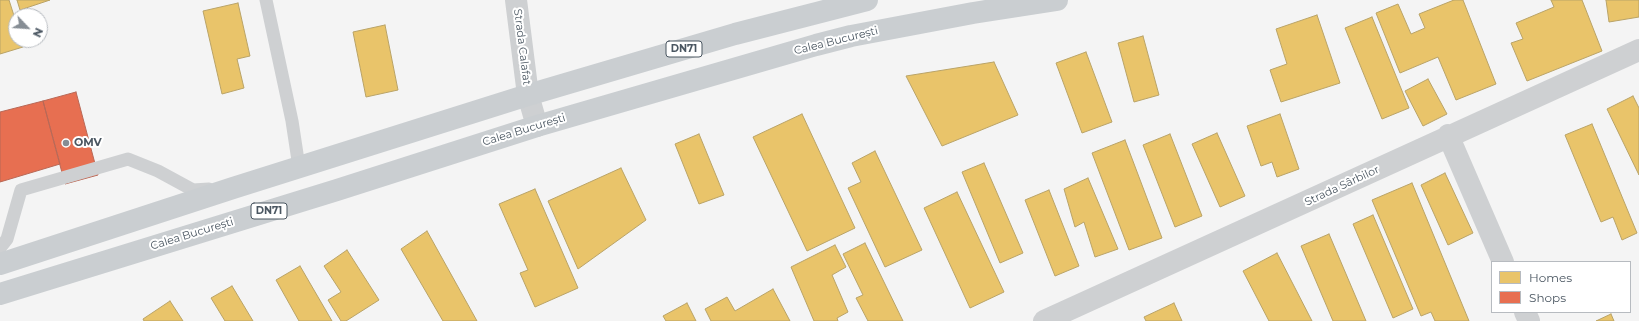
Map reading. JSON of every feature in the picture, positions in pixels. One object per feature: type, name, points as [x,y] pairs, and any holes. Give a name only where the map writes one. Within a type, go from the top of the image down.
[{"type":"main road","name":"DN71","points":[[0,264],[233,188],[528,95],[842,3],[867,0]]},
{"type":"main road","name":"Calea București","points":[[0,294],[337,190],[536,126],[851,36],[973,13],[1057,0]]},
{"type":"main road","points":[[842,3],[851,36]]},
{"type":"street","name":"Strada Calafat","points":[[516,0],[528,95],[536,126]]},
{"type":"street","name":"Strada Sârbilor","points":[[1044,321],[1320,196],[1448,135],[1639,50]]},
{"type":"street","points":[[1448,135],[1503,261]]},
{"type":"lane","points":[[266,0],[292,121],[299,167]]},
{"type":"lane","points":[[0,248],[7,239],[21,190],[128,159],[158,171],[194,190],[233,188]]},
{"type":"building: Homes","points":[[0,0],[9,0],[12,8],[8,8],[8,48],[20,48],[0,54]]},
{"type":"building: Homes","points":[[17,0],[50,0],[26,8],[19,8]]},
{"type":"building: Homes","points":[[1454,0],[1463,0],[1496,84],[1456,100],[1438,57],[1400,73],[1376,13],[1398,4],[1411,34],[1425,28],[1419,14]]},
{"type":"building: Homes","points":[[1551,0],[1582,0],[1602,51],[1527,81],[1511,43],[1523,39],[1516,23],[1554,7]]},
{"type":"building: Homes","points":[[1606,0],[1639,0],[1639,17],[1609,22]]},
{"type":"building: Homes","points":[[238,3],[250,56],[237,59],[244,88],[222,94],[203,11]]},
{"type":"building: Homes","points":[[1317,15],[1340,83],[1281,102],[1270,70],[1287,64],[1276,29]]},
{"type":"building: Homes","points":[[1372,17],[1409,108],[1382,119],[1345,28]]},
{"type":"building: Homes","points":[[385,25],[398,90],[366,97],[353,32]]},
{"type":"building: Homes","points":[[1143,36],[1159,95],[1134,102],[1118,43]]},
{"type":"building: Homes","points":[[1086,52],[1112,122],[1082,133],[1056,63]]},
{"type":"building: Homes","points":[[994,62],[1018,115],[942,146],[906,76]]},
{"type":"building: Homes","points":[[1428,79],[1447,114],[1423,126],[1405,91]]},
{"type":"building: Homes","points":[[1633,96],[1639,108],[1639,175],[1607,109]]},
{"type":"building: Homes","points":[[802,114],[855,228],[807,251],[753,137]]},
{"type":"building: Homes","points":[[1280,114],[1299,169],[1277,177],[1272,162],[1261,166],[1247,126]]},
{"type":"building: Homes","points":[[1592,124],[1637,233],[1622,240],[1613,217],[1601,222],[1565,135]]},
{"type":"building: Homes","points":[[1217,133],[1245,196],[1220,207],[1192,144]]},
{"type":"building: Homes","points":[[699,134],[724,195],[699,204],[675,144]]},
{"type":"building: Homes","points":[[1170,134],[1202,216],[1175,227],[1143,145]]},
{"type":"building: Homes","points":[[1125,140],[1162,238],[1129,250],[1092,153]]},
{"type":"building: Homes","points":[[875,151],[922,250],[885,267],[848,188],[861,182],[852,163]]},
{"type":"building: Homes","points":[[984,163],[1023,253],[1000,263],[962,172]]},
{"type":"building: Homes","points":[[621,168],[646,220],[578,269],[548,201]]},
{"type":"building: Homes","points":[[1445,173],[1473,233],[1448,245],[1421,185]]},
{"type":"building: Homes","points":[[1088,178],[1118,249],[1095,257],[1084,222],[1075,227],[1064,189]]},
{"type":"building: Homes","points":[[1412,183],[1469,321],[1435,321],[1431,312],[1421,316],[1372,200]]},
{"type":"building: Homes","points":[[535,189],[578,288],[535,307],[520,273],[528,270],[499,204]]},
{"type":"building: Homes","points":[[1049,190],[1079,266],[1055,276],[1025,200]]},
{"type":"building: Homes","points":[[957,192],[1004,292],[970,308],[924,208]]},
{"type":"building: Homes","points":[[1373,215],[1413,309],[1393,318],[1353,224]]},
{"type":"building: Homes","points":[[427,231],[477,321],[443,321],[401,249]]},
{"type":"building: Homes","points":[[1329,234],[1366,321],[1333,321],[1301,246]]},
{"type":"building: Homes","points":[[865,243],[903,321],[868,321],[856,298],[863,295],[843,254]]},
{"type":"building: Homes","points":[[835,245],[846,267],[832,275],[848,312],[837,318],[838,321],[814,321],[791,267]]},
{"type":"building: Homes","points":[[347,250],[379,300],[346,321],[341,321],[328,300],[341,292],[324,266]]},
{"type":"building: Homes","points":[[1277,253],[1312,321],[1269,321],[1243,271]]},
{"type":"building: Homes","points":[[300,266],[332,321],[299,321],[276,280]]},
{"type":"building: Homes","points":[[232,286],[253,321],[225,321],[211,298]]},
{"type":"building: Homes","points":[[773,289],[790,321],[711,321],[705,309],[727,297],[735,311]]},
{"type":"building: Homes","points":[[170,301],[183,321],[144,321],[143,319]]},
{"type":"building: Homes","points":[[687,303],[696,321],[666,321],[663,316]]},
{"type":"building: Homes","points":[[1174,303],[1182,321],[1146,321],[1144,317]]},
{"type":"building: Homes","points":[[1611,314],[1614,321],[1596,321]]},
{"type":"building: Shops","points":[[76,92],[98,175],[65,184],[43,101]]},
{"type":"building: Shops","points":[[43,101],[60,164],[0,182],[0,112]]},
{"type":"place","name":"OMV","points":[[66,143]]}]
